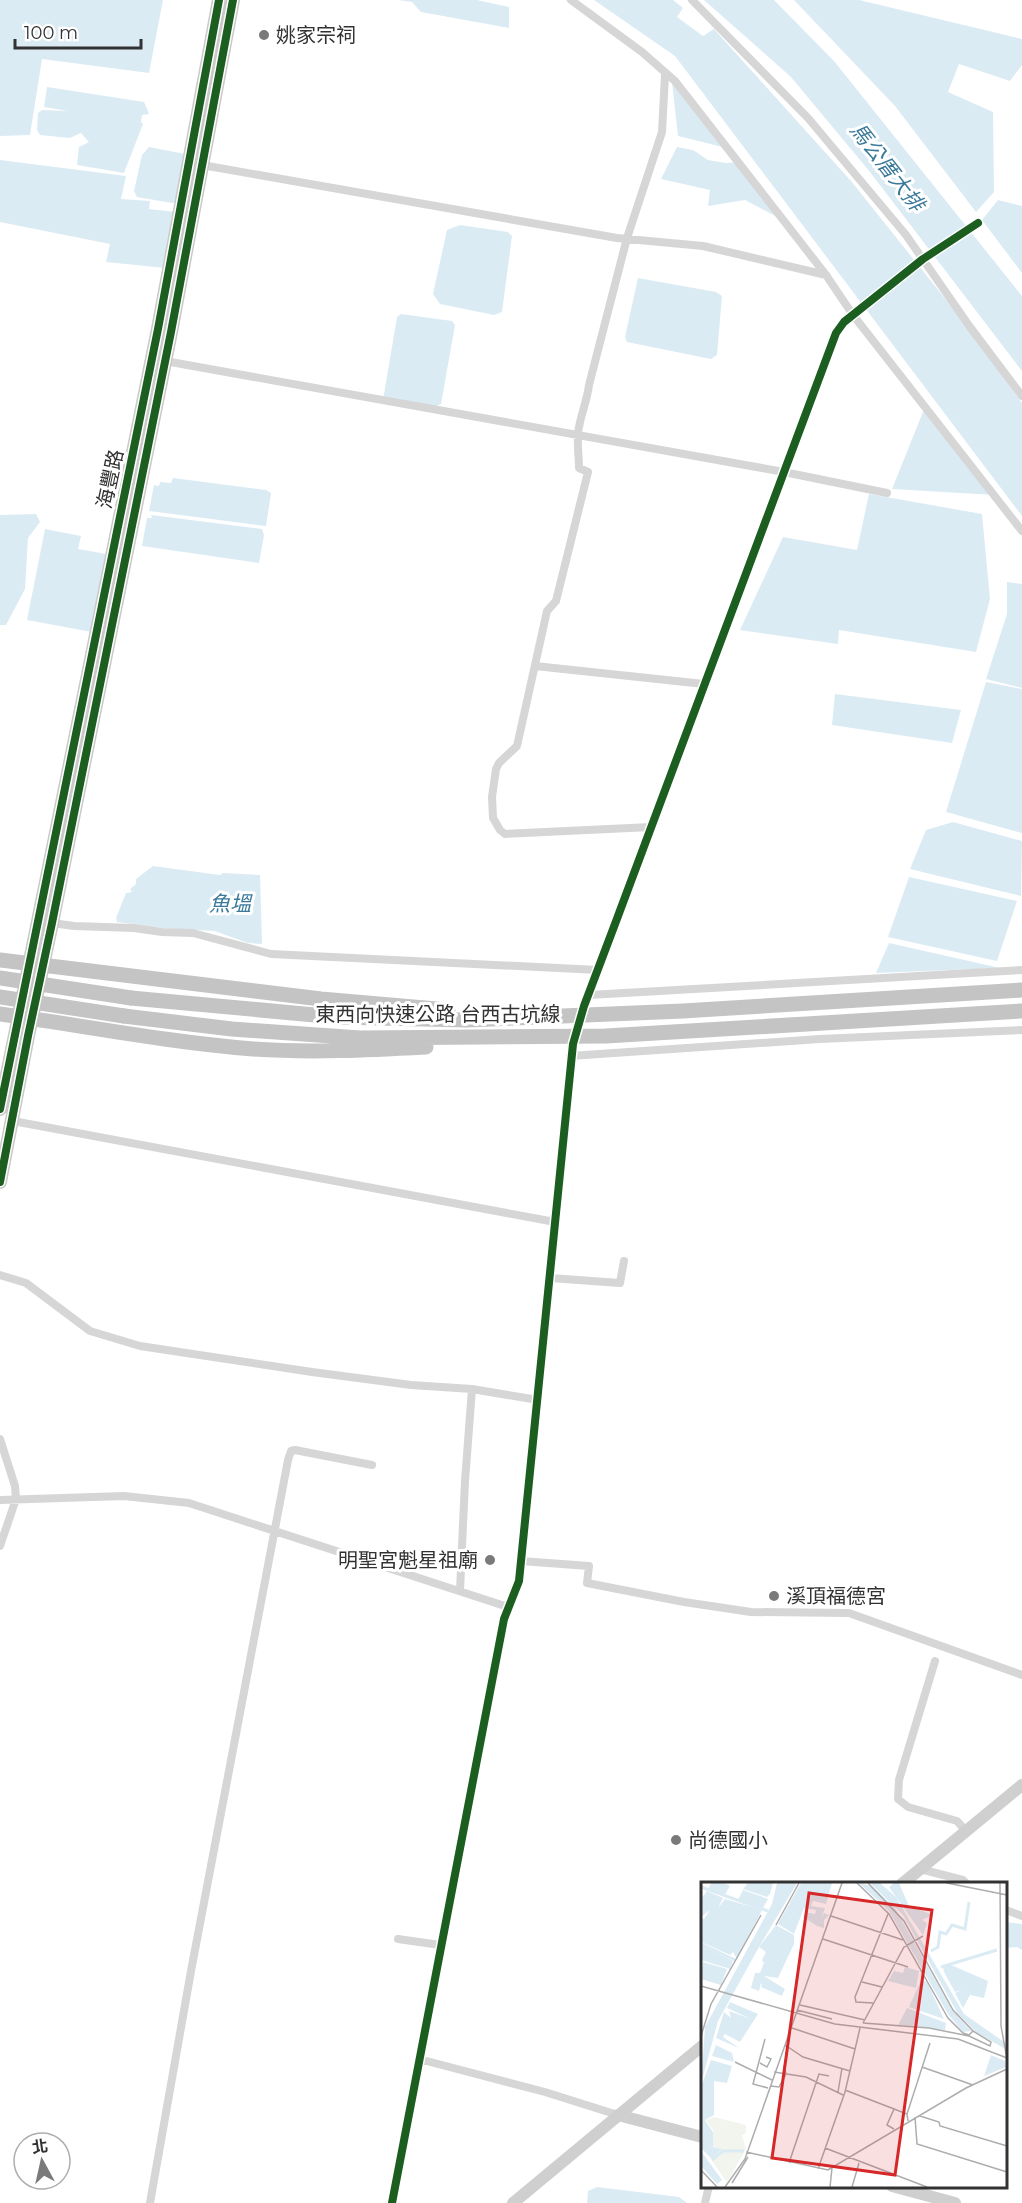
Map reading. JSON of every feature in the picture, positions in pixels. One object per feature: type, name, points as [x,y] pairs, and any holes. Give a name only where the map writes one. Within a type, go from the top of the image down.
[{"type":"highway","points":[[0,960],[321,999],[431,1009],[601,1014]]},
{"type":"highway","name":"東西向快速公路 台西古坑線","points":[[0,978],[131,998],[336,1017],[466,1020],[729,1008],[1022,990]]},
{"type":"highway","name":"東西向快速公路 台西古坑線","points":[[0,997],[124,1016],[232,1029],[360,1038],[606,1036],[1022,1011]]},
{"type":"highway","points":[[0,1014],[152,1038],[255,1049],[353,1051],[606,1036]]},
{"type":"main road","name":"海豐路","points":[[36,965],[219,0]]},
{"type":"main road","name":"海豐路","points":[[36,965],[52,923],[165,361],[232,0]]},
{"type":"main road","points":[[0,1109],[25,1017],[36,965]]},
{"type":"main road","points":[[0,1182],[12,1122],[25,1017]]},
{"type":"street","points":[[571,0],[642,52],[665,75],[675,81],[826,275],[853,315],[1022,531]]},
{"type":"street","points":[[692,0],[808,118],[923,259],[1022,396]]},
{"type":"street","points":[[651,827],[505,834],[493,818],[492,797],[496,769],[499,763],[517,746],[547,611],[556,601],[588,472],[579,468],[578,435],[583,406],[587,402],[589,385],[627,238],[662,132],[665,75]]},
{"type":"street","points":[[202,165],[617,238],[703,246],[826,275]]},
{"type":"street","points":[[585,1006],[836,333],[844,322],[923,259],[978,224]]},
{"type":"street","points":[[165,361],[784,472],[887,493]]},
{"type":"street","points":[[535,666],[704,684]]},
{"type":"street","points":[[52,923],[193,933],[271,954],[598,970]]},
{"type":"street","points":[[589,995],[1022,970]]},
{"type":"street","points":[[570,1056],[820,1039],[1022,1030]]},
{"type":"street","points":[[392,2203],[504,1619],[519,1581],[573,1044]]},
{"type":"street","points":[[12,1122],[555,1222]]},
{"type":"street","points":[[550,1278],[620,1283],[624,1261]]},
{"type":"street","points":[[0,1275],[26,1283],[90,1331],[140,1346],[378,1380],[472,1389],[538,1400]]},
{"type":"street","points":[[460,1591],[472,1389]]},
{"type":"street","points":[[0,1439],[15,1486],[16,1499],[0,1546]]},
{"type":"street","points":[[150,2203],[191,1971],[291,1451],[372,1466]]},
{"type":"street","points":[[0,1500],[124,1496],[189,1503],[508,1607]]},
{"type":"street","points":[[521,1561],[589,1566],[587,1583],[684,1602],[751,1612],[849,1613],[1022,1675]]},
{"type":"street","points":[[935,1661],[898,1780],[898,1799],[908,1807],[957,1821],[966,1831]]},
{"type":"street","points":[[904,1882],[1022,1785]]},
{"type":"street","points":[[920,1869],[965,1882]]},
{"type":"street","points":[[1007,1911],[1022,1916]]},
{"type":"street","points":[[398,1939],[441,1945]]},
{"type":"street","points":[[513,2203],[701,2047]]},
{"type":"street","points":[[419,2059],[701,2137]]},
{"type":"street","points":[[705,2203],[709,2188]]},
{"type":"street","points":[[896,2188],[955,2203]]},
{"type":"water","points":[[0,0],[163,0],[149,73],[42,59],[30,135],[0,136]]},
{"type":"water","points":[[398,0],[477,0],[509,7],[509,28],[421,12],[412,2]]},
{"type":"water","points":[[594,0],[673,0],[683,8],[677,17],[703,36],[714,29],[851,181],[963,321],[1022,403],[1022,516],[675,56]]},
{"type":"water","name":"馬公厝大排","points":[[704,0],[774,0],[834,61],[1022,296],[1022,371],[870,172],[791,77]]},
{"type":"water","points":[[794,0],[859,0],[1022,39],[1022,65],[1010,81],[959,64],[948,92],[993,112],[994,192],[976,212],[895,106]]},
{"type":"water","points":[[672,82],[731,149],[678,136]]},
{"type":"water","points":[[47,87],[144,102],[149,114],[142,115],[143,124],[124,173],[77,165],[79,147],[89,142],[81,133],[70,138],[40,135],[37,130],[38,113],[42,110],[68,111],[44,107]]},
{"type":"water","points":[[149,147],[190,155],[180,201],[172,203],[137,197],[134,191],[142,155]]},
{"type":"water","points":[[677,147],[693,150],[708,160],[738,162],[783,220],[745,200],[708,206],[710,190],[661,179]]},
{"type":"water","points":[[0,160],[126,176],[121,199],[150,201],[149,209],[176,212],[165,268],[106,262],[110,244],[0,222]]},
{"type":"water","points":[[998,200],[1022,206],[1022,273],[982,220]]},
{"type":"water","points":[[460,225],[508,232],[512,236],[502,312],[494,315],[440,304],[433,294],[447,230]]},
{"type":"water","points":[[638,278],[716,292],[722,296],[717,355],[711,359],[627,342],[625,337]]},
{"type":"water","points":[[401,314],[452,321],[455,325],[441,404],[430,409],[383,400],[397,317]]},
{"type":"water","points":[[925,407],[995,495],[892,489]]},
{"type":"water","points":[[173,478],[266,490],[271,493],[266,526],[149,511],[154,485],[159,486],[160,482],[171,483]]},
{"type":"water","points":[[869,494],[982,514],[990,599],[976,652],[839,630],[838,644],[740,630],[783,537],[857,550]]},
{"type":"water","points":[[36,514],[40,522],[28,538],[25,589],[6,625],[0,625],[0,515]]},
{"type":"water","points":[[151,515],[262,529],[264,535],[259,563],[142,546],[147,518],[152,518]]},
{"type":"water","points":[[45,529],[81,536],[78,549],[112,555],[92,632],[27,620]]},
{"type":"water","points":[[1007,582],[1022,584],[1022,688],[986,679],[1007,614]]},
{"type":"water","points":[[986,682],[1022,689],[1022,833],[946,812]]},
{"type":"water","points":[[835,694],[961,710],[952,743],[832,725]]},
{"type":"water","points":[[953,822],[1022,841],[1021,896],[910,869],[926,830]]},
{"type":"water","name":"魚塭","points":[[153,866],[220,875],[223,873],[260,875],[262,944],[248,943],[215,931],[117,922],[116,918],[126,893],[132,892],[130,889],[136,884],[136,879]]},
{"type":"water","points":[[909,877],[1017,901],[997,961],[888,937]]},
{"type":"water","points":[[889,943],[1000,968],[876,973]]},
{"type":"water","points":[[1007,1922],[1022,1924],[1022,1950],[1017,1947],[1007,1948]]},
{"type":"water","points":[[597,2187],[679,2197],[687,2203],[587,2203],[588,2191]]},
{"type":"cycle path","points":[[0,1109],[158,329],[219,0]]},
{"type":"cycle path","points":[[0,1182],[171,332],[233,0]]},
{"type":"cycle path","points":[[392,2203],[504,1619],[519,1581],[573,1044],[584,1006],[836,333],[844,322],[923,259],[978,223]]},
{"type":"place","name":"姚家宗祠","points":[[264,35]]},
{"type":"place","name":"明聖宮魁星祖廟","points":[[490,1560]]},
{"type":"place","name":"溪頂福德宮","points":[[774,1596]]},
{"type":"place","name":"尚德國小","points":[[676,1840]]}]
